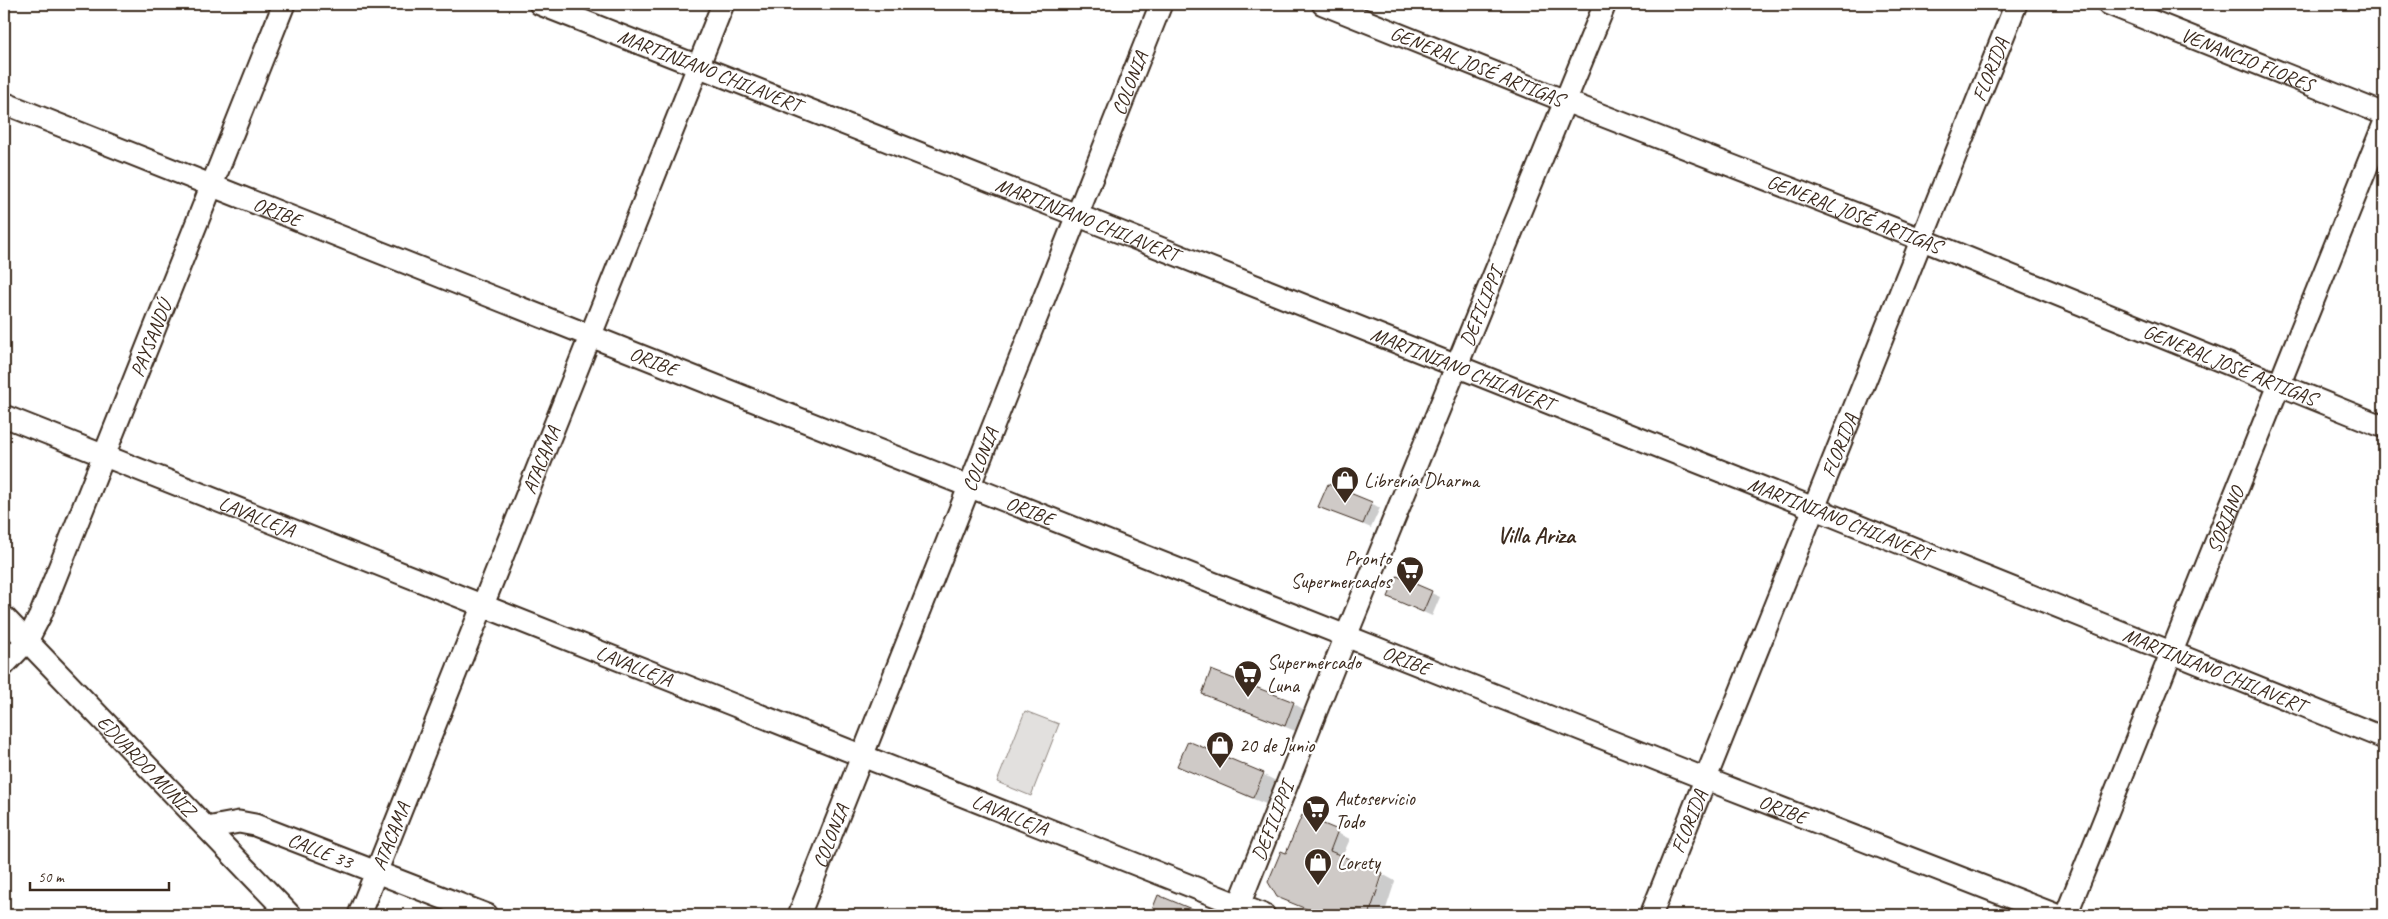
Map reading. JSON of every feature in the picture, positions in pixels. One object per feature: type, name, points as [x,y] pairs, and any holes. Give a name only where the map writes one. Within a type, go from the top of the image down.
[{"type":"street","name":"PAYSANDÚ","points":[[4,665],[27,641],[40,616],[284,4]]},
{"type":"street","name":"MARTINIANO CHILAVERT","points":[[540,4],[1078,214],[1455,368],[1814,508],[2384,738]]},
{"type":"street","name":"ATACAMA","points":[[359,915],[378,872],[723,4]]},
{"type":"street","name":"COLONIA","points":[[799,915],[1161,4]]},
{"type":"street","name":"GENERAL JOSÉ ARTIGAS","points":[[1323,4],[1565,101],[1923,240],[2384,427]]},
{"type":"street","name":"DEFILIPPI","points":[[1237,910],[1346,636],[1604,4]]},
{"type":"street","name":"FLORIDA","points":[[1651,915],[2016,4]]},
{"type":"street","name":"VENANCIO FLORES","points":[[2109,4],[2384,114]]},
{"type":"street","name":"ORIBE","points":[[4,104],[970,485],[1706,779],[2056,915]]},
{"type":"street","name":"SORIANO","points":[[2066,915],[2384,124]]},
{"type":"street","name":"LAVALLEJA","points":[[4,416],[862,756],[1237,910],[1264,915]]},
{"type":"street","name":"EDUARDO MUÑIZ","points":[[4,617],[290,915]]},
{"type":"street","name":"CALLE 33","points":[[208,828],[239,822],[255,825],[487,915]]},
{"type":"shaded area","points":[[1025,711],[1059,724],[1031,796],[997,782]]},
{"type":"building","name":"Librería Dharma","points":[[1328,484],[1372,502],[1363,524],[1318,507]]},
{"type":"building","name":"Pronto Supermercados","points":[[1397,576],[1432,591],[1423,612],[1388,597]]},
{"type":"building","name":"Supermercado Luna","points":[[1211,670],[1294,702],[1285,726],[1202,694]]},
{"type":"building","name":"20 de Junio","points":[[1188,741],[1264,773],[1253,798],[1177,766]]},
{"type":"building","name":"Lorety","points":[[1302,815],[1338,830],[1330,851],[1383,873],[1369,915],[1321,915],[1277,897],[1268,882],[1281,851],[1286,853]]},
{"type":"building","points":[[1158,895],[1206,915],[1150,915]]},
{"type":"place","name":"Librería Dharma","points":[[1345,504]]},
{"type":"place","name":"Pronto Supermercados","points":[[1410,594]]},
{"type":"place","name":"Supermercado Luna","points":[[1248,698]]},
{"type":"place","name":"20 de Junio","points":[[1220,769]]},
{"type":"place","name":"Autoservicio Todo","points":[[1316,833]]},
{"type":"place","name":"Lorety","points":[[1318,886]]},
{"type":"district","name":"Villa Ariza","points":[[1536,535]]}]
